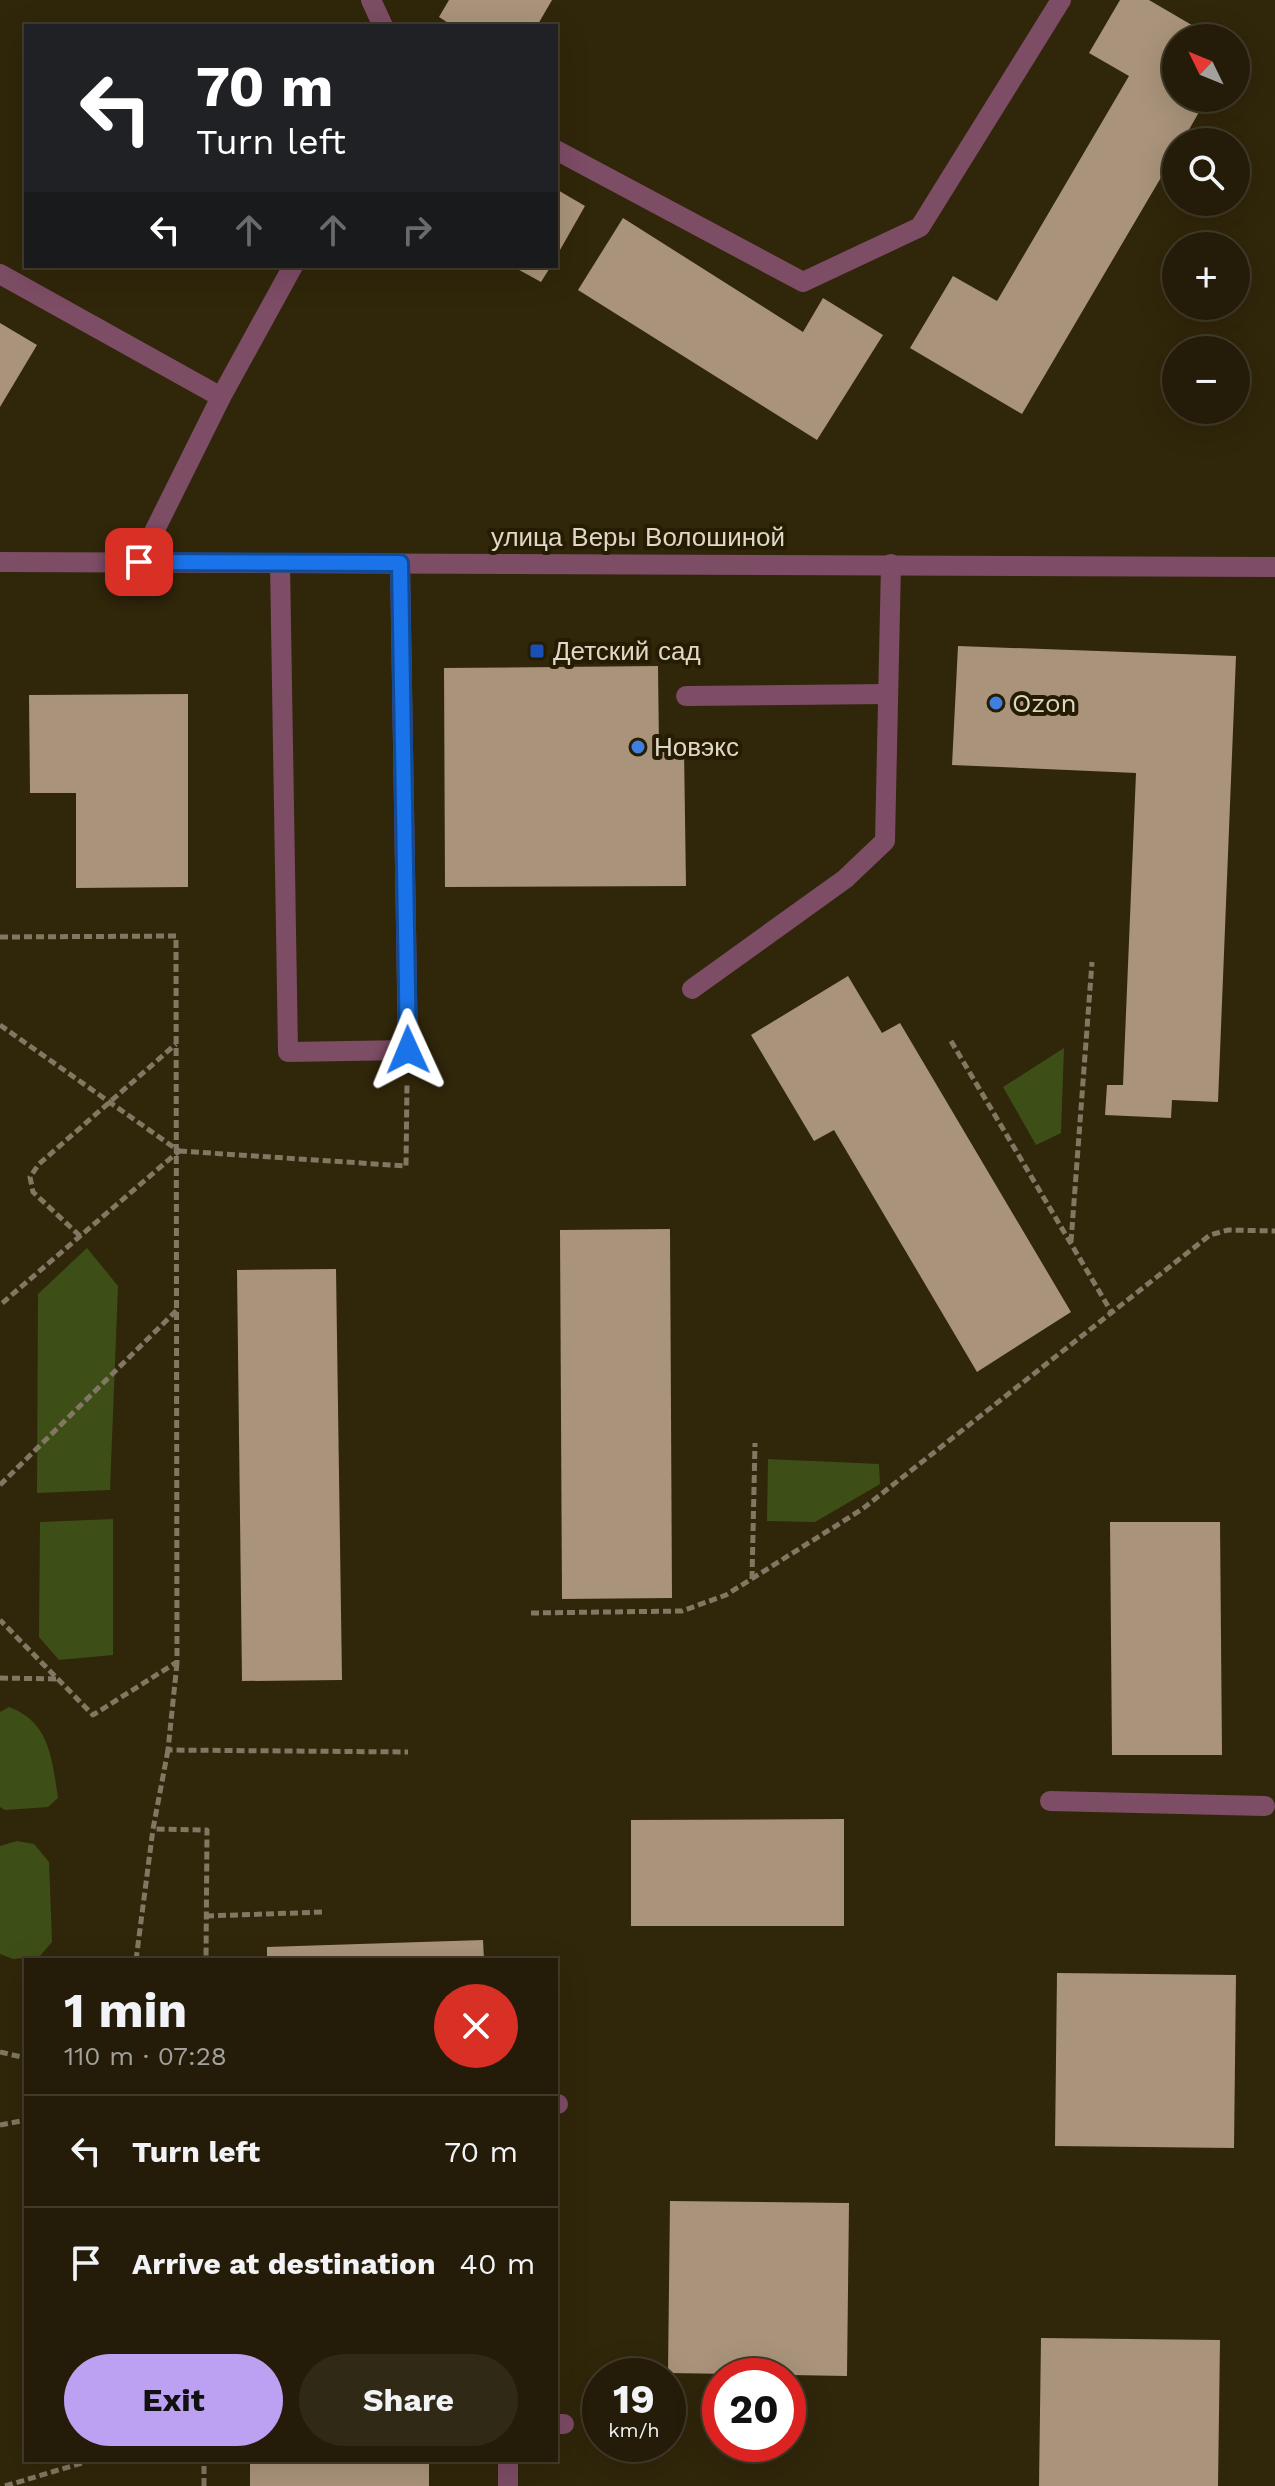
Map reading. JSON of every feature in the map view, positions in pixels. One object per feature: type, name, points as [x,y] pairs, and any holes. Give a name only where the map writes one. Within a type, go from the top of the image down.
[{"type":"street","points":[[371,0],[382,24]]},
{"type":"street","points":[[558,151],[803,282],[920,227],[1061,0]]},
{"type":"street","points":[[139,562],[221,397],[292,268]]},
{"type":"street","points":[[0,274],[221,397]]},
{"type":"street","name":"улица Веры Волошиной","points":[[0,562],[1275,567]]},
{"type":"street","points":[[280,563],[288,1052],[408,1050],[400,563]]},
{"type":"street","points":[[692,989],[845,879],[885,841],[891,564]]},
{"type":"street","points":[[686,696],[888,694]]},
{"type":"street","points":[[1050,1801],[1265,1806]]},
{"type":"street","points":[[508,2462],[508,2486]]},
{"type":"path","points":[[0,937],[176,936],[179,1151],[177,1662],[168,1750],[153,1829],[136,1958]]},
{"type":"path","points":[[1071,1243],[1092,962]]},
{"type":"path","points":[[0,1025],[179,1151],[406,1166],[408,1050]]},
{"type":"path","points":[[951,1041],[1112,1313]]},
{"type":"path","points":[[80,1236],[33,1192],[30,1177],[39,1164],[177,1043]]},
{"type":"path","points":[[0,1305],[179,1151]]},
{"type":"path","points":[[531,1613],[682,1611],[726,1595],[861,1510],[1210,1235],[1228,1230],[1275,1231]]},
{"type":"path","points":[[0,1485],[178,1309]]},
{"type":"path","points":[[752,1579],[755,1443]]},
{"type":"path","points":[[0,1620],[93,1715],[177,1662]]},
{"type":"path","points":[[0,1678],[58,1679]]},
{"type":"path","points":[[168,1750],[408,1752]]},
{"type":"path","points":[[153,1829],[207,1830],[206,1958]]},
{"type":"path","points":[[206,1916],[325,1912]]},
{"type":"path","points":[[0,2052],[24,2058]]},
{"type":"path","points":[[0,2125],[24,2120]]},
{"type":"path","points":[[5,2486],[85,2462]]},
{"type":"path","points":[[204,2462],[204,2486]]},
{"type":"green space","points":[[1064,1048],[1061,1133],[1036,1145],[1003,1087]]},
{"type":"green space","points":[[87,1248],[118,1286],[110,1490],[37,1493],[38,1294]]},
{"type":"green space","points":[[768,1459],[879,1464],[880,1484],[815,1522],[767,1521]]},
{"type":"green space","points":[[113,1519],[113,1655],[59,1660],[39,1637],[40,1522]]},
{"type":"green space","points":[[9,1707],[33,1722],[47,1744],[58,1798],[48,1807],[5,1810],[0,1807],[0,1712]]},
{"type":"green space","points":[[17,1841],[34,1844],[49,1862],[52,1942],[40,1956],[13,1959],[0,1954],[0,1846]]},
{"type":"building","points":[[449,0],[552,0],[538,24],[450,24],[439,17]]},
{"type":"building","points":[[1120,0],[1149,0],[1190,24],[1162,24],[1162,112],[1199,112],[1190,128],[1162,128],[1162,176],[1022,414],[910,348],[953,276],[997,301],[1129,76],[1089,53]]},
{"type":"building","points":[[558,190],[585,206],[558,253]]},
{"type":"building","points":[[623,218],[803,332],[823,298],[883,335],[817,440],[578,290]]},
{"type":"building","points":[[516,268],[550,268],[541,282]]},
{"type":"building","points":[[0,323],[37,345],[0,407]]},
{"type":"building","points":[[958,646],[1236,656],[1218,1102],[1172,1100],[1171,1118],[1105,1115],[1107,1085],[1123,1085],[1136,773],[952,765]]},
{"type":"building","points":[[658,666],[659,748],[684,748],[686,886],[445,887],[444,668]]},
{"type":"building","points":[[188,694],[188,887],[76,888],[76,793],[30,793],[29,695]]},
{"type":"building","points":[[848,976],[882,1033],[900,1023],[1071,1312],[977,1372],[834,1130],[814,1141],[751,1035]]},
{"type":"building","points":[[670,1229],[672,1598],[562,1599],[560,1230]]},
{"type":"building","points":[[336,1269],[342,1680],[242,1681],[237,1270]]},
{"type":"building","points":[[1110,1522],[1220,1522],[1222,1755],[1112,1755]]},
{"type":"building","points":[[844,1819],[844,1926],[631,1926],[631,1820]]},
{"type":"building","points":[[483,1940],[484,1958],[267,1958],[267,1947]]},
{"type":"building","points":[[1057,1973],[1236,1975],[1234,2148],[1055,2146]]},
{"type":"building","points":[[670,2201],[849,2203],[847,2376],[806,2375],[806,2358],[702,2358],[702,2374],[686,2373],[686,2358],[668,2358]]},
{"type":"building","points":[[1041,2338],[1220,2340],[1218,2486],[1039,2486]]},
{"type":"building","points":[[250,2462],[429,2462],[429,2486],[250,2486]]},
{"type":"place","name":"Детский сад","points":[[537,651]]},
{"type":"place","name":"Ozon","points":[[996,703]]},
{"type":"place","name":"Новэкс","points":[[638,747]]},
{"type":"route","points":[[139,562],[400,563],[408,1050]]}]
